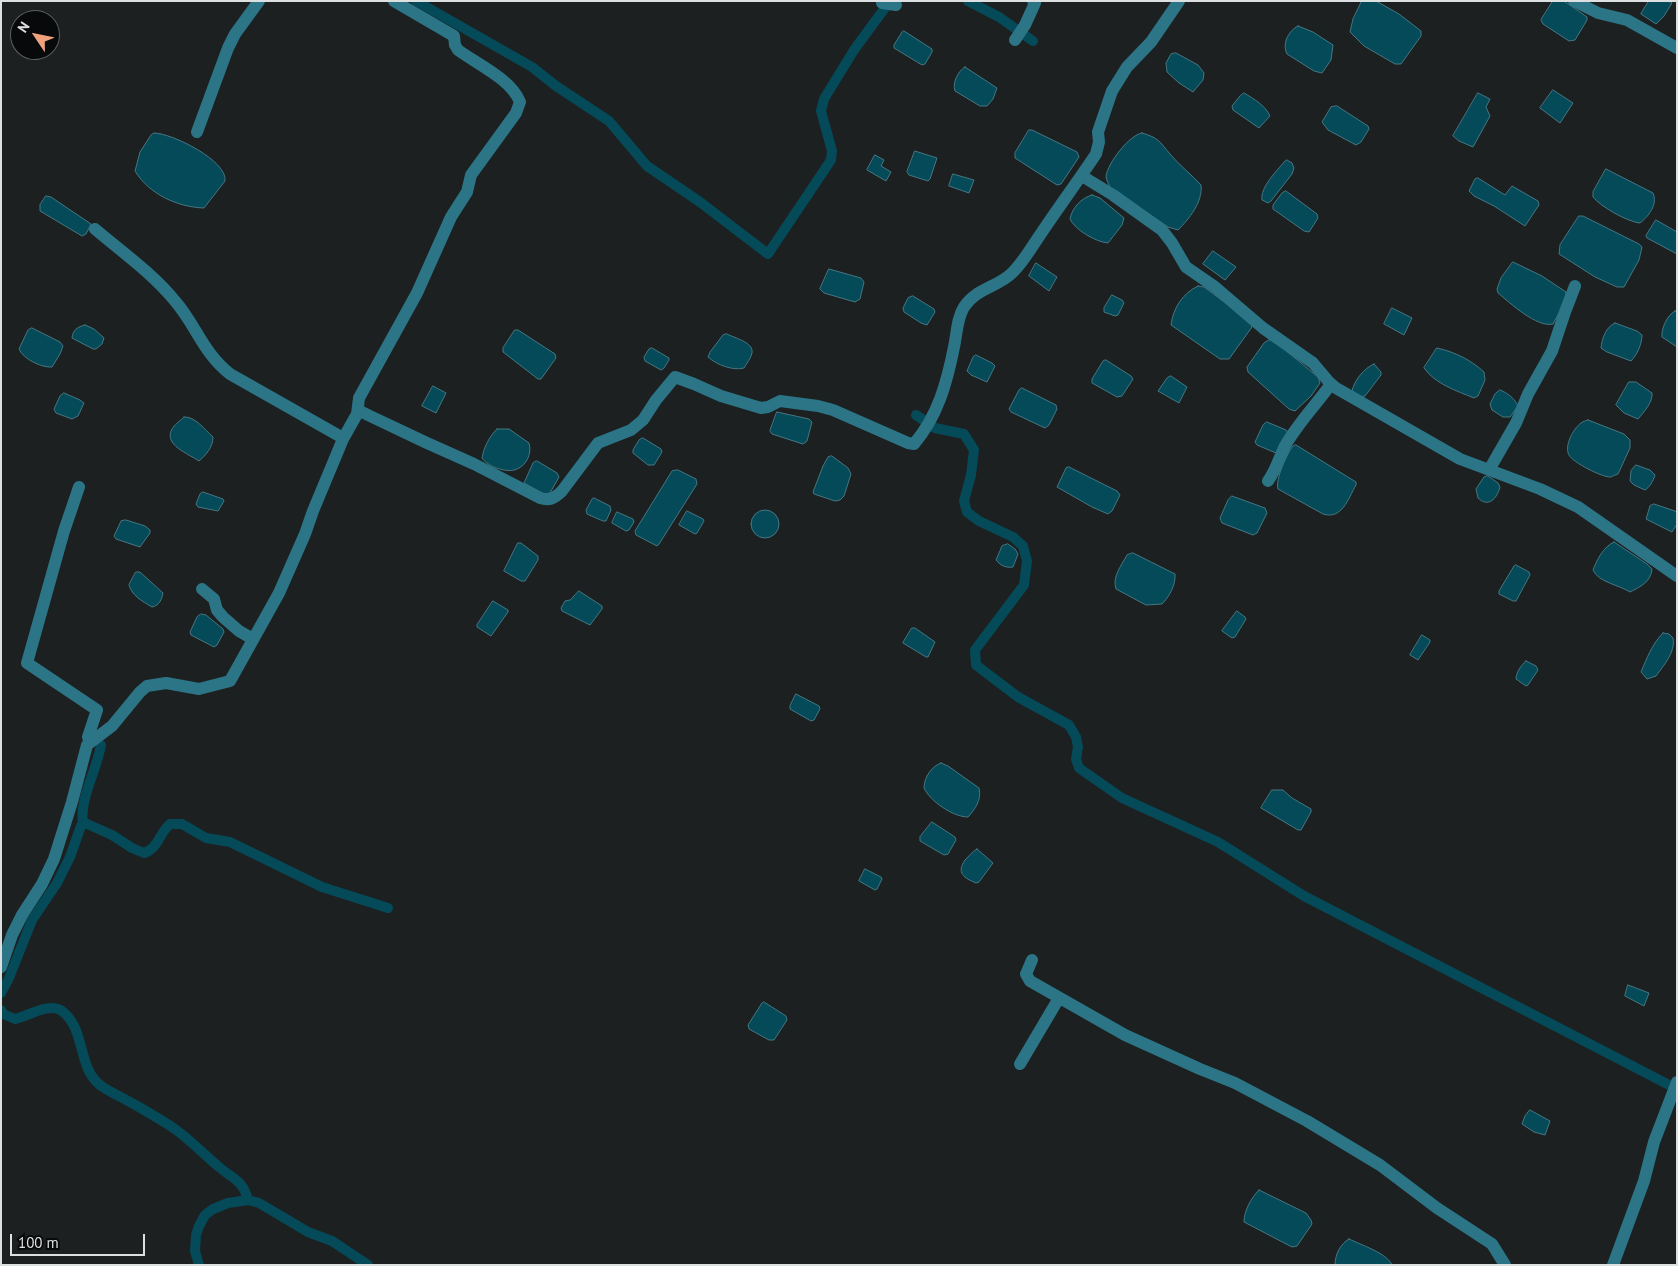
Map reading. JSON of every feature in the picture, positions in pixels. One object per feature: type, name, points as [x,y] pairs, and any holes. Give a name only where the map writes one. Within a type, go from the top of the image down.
[{"type":"street","points":[[197,132],[228,48],[259,1]]},
{"type":"street","points":[[1,967],[12,935],[54,860],[87,745],[112,726],[147,686],[166,683],[199,689],[230,682],[279,593],[344,438],[357,414],[359,398],[416,293],[451,217],[467,192],[472,175],[516,113],[520,102],[514,91],[506,83],[458,50],[455,45],[454,36],[394,1]]},
{"type":"street","points":[[1016,40],[1025,26],[1035,3],[1033,1]]},
{"type":"street","points":[[357,414],[362,412],[427,444],[474,464],[540,498],[548,500],[562,491],[598,444],[631,430],[643,420],[656,400],[675,377],[721,396],[761,408],[780,401],[833,410],[914,444],[923,433],[944,392],[958,322],[964,308],[979,292],[1004,281],[1026,258],[1096,154],[1099,142],[1098,132],[1112,92],[1127,67],[1151,42],[1179,1]]},
{"type":"street","points":[[1574,1],[1598,13],[1627,20],[1677,48]]},
{"type":"street","points":[[882,4],[896,6]]},
{"type":"street","points":[[1082,176],[1113,195],[1162,230],[1186,267],[1215,287],[1263,328],[1313,363],[1332,384],[1460,460],[1540,489],[1578,507],[1677,576]]},
{"type":"street","points":[[95,229],[151,276],[176,301],[204,347],[218,364],[230,374],[344,438]]},
{"type":"street","points":[[1489,470],[1516,423],[1528,394],[1552,351],[1575,286]]},
{"type":"street","points":[[1268,481],[1275,472],[1285,446],[1296,428],[1332,384]]},
{"type":"street","points":[[78,487],[27,664],[97,710],[88,737],[90,742]]},
{"type":"street","points":[[202,588],[214,599],[217,610],[223,617],[253,639]]},
{"type":"street","points":[[1032,960],[1026,974],[1030,981],[1124,1035],[1235,1083],[1307,1120],[1380,1165],[1437,1208],[1492,1244],[1505,1265]]},
{"type":"street","points":[[1020,1064],[1058,998]]},
{"type":"street","points":[[1613,1265],[1632,1216],[1654,1142],[1677,1082]]},
{"type":"water","points":[[1362,1],[1376,1],[1399,14],[1421,31],[1421,36],[1401,64],[1395,64],[1364,46],[1350,32],[1353,19]]},
{"type":"water","points":[[1553,1],[1564,1],[1587,17],[1575,40],[1569,41],[1543,24],[1541,20]]},
{"type":"water","points":[[1649,1],[1668,1],[1672,3],[1664,16],[1656,24],[1641,14]]},
{"type":"water","points":[[1298,26],[1313,32],[1333,45],[1331,60],[1322,73],[1314,71],[1287,54],[1285,46],[1287,38],[1291,31]]},
{"type":"water","points":[[904,31],[932,49],[925,64],[922,65],[894,48],[894,45]]},
{"type":"water","points":[[1176,53],[1198,65],[1204,73],[1203,80],[1193,92],[1167,72],[1166,63],[1171,54]]},
{"type":"water","points":[[965,67],[997,88],[993,99],[987,106],[980,106],[955,91],[954,84],[956,78]]},
{"type":"water","points":[[1553,90],[1573,103],[1560,123],[1540,108]]},
{"type":"water","points":[[1244,93],[1262,105],[1270,116],[1259,128],[1233,110],[1232,106]]},
{"type":"water","points":[[1478,93],[1490,99],[1486,107],[1490,116],[1473,147],[1453,136]]},
{"type":"water","points":[[1337,106],[1368,126],[1369,129],[1361,142],[1356,145],[1328,130],[1322,122],[1331,107]]},
{"type":"water","points":[[1029,130],[1077,152],[1079,157],[1061,184],[1057,185],[1015,158],[1015,153]]},
{"type":"water","points":[[154,133],[162,134],[185,143],[209,157],[224,173],[225,181],[204,208],[184,205],[165,198],[148,186],[135,171],[140,152]]},
{"type":"water","points":[[1142,133],[1158,140],[1201,185],[1198,204],[1178,230],[1168,227],[1110,188],[1107,180],[1106,176],[1111,164],[1120,150],[1131,139]]},
{"type":"water","points":[[915,151],[937,158],[928,181],[909,175],[907,172]]},
{"type":"water","points":[[875,155],[884,160],[881,166],[891,172],[886,181],[867,170]]},
{"type":"water","points":[[1287,160],[1292,163],[1294,168],[1292,174],[1271,201],[1268,203],[1262,200],[1266,185]]},
{"type":"water","points":[[1606,169],[1653,193],[1652,210],[1640,223],[1615,213],[1593,197],[1593,192]]},
{"type":"water","points":[[953,174],[974,180],[969,193],[949,186]]},
{"type":"water","points":[[1478,178],[1505,195],[1512,186],[1538,201],[1539,205],[1525,226],[1494,206],[1474,196],[1469,191],[1475,179]]},
{"type":"water","points":[[1286,191],[1317,214],[1318,218],[1309,232],[1304,231],[1273,209],[1273,205],[1282,193]]},
{"type":"water","points":[[1092,195],[1100,198],[1124,218],[1122,225],[1108,243],[1086,235],[1070,219],[1078,204],[1084,198]]},
{"type":"water","points":[[46,196],[51,197],[91,224],[86,234],[82,236],[40,211],[40,205]]},
{"type":"water","points":[[1579,216],[1583,216],[1642,247],[1639,260],[1624,287],[1617,287],[1595,277],[1559,254],[1560,245]]},
{"type":"water","points":[[1656,220],[1677,232],[1677,254],[1647,238],[1646,236]]},
{"type":"water","points":[[1213,251],[1236,267],[1225,280],[1203,264]]},
{"type":"water","points":[[1513,262],[1542,276],[1566,292],[1565,302],[1553,324],[1532,319],[1498,293],[1497,289],[1501,278]]},
{"type":"water","points":[[1036,263],[1057,277],[1049,291],[1029,276]]},
{"type":"water","points":[[829,269],[861,278],[864,282],[860,299],[855,302],[824,293],[820,289]]},
{"type":"water","points":[[1198,286],[1204,287],[1250,321],[1252,327],[1229,359],[1220,359],[1171,325],[1176,307],[1183,297]]},
{"type":"water","points":[[1112,295],[1124,303],[1118,315],[1115,316],[1104,312],[1104,308]]},
{"type":"water","points":[[913,296],[934,309],[935,312],[927,325],[904,312],[903,308],[908,298]]},
{"type":"water","points":[[1392,308],[1412,318],[1404,335],[1384,324]]},
{"type":"water","points":[[1675,311],[1677,312],[1677,347],[1662,337],[1665,322]]},
{"type":"water","points":[[1615,323],[1637,331],[1642,335],[1639,349],[1631,361],[1601,348],[1605,333]]},
{"type":"water","points":[[85,325],[94,329],[104,338],[102,344],[96,349],[72,338],[76,329]]},
{"type":"water","points":[[32,328],[60,342],[63,346],[52,367],[33,362],[21,353],[19,349],[28,330]]},
{"type":"water","points":[[515,330],[518,330],[555,354],[556,358],[541,379],[538,379],[503,352],[503,348]]},
{"type":"water","points":[[727,334],[747,343],[752,349],[751,357],[744,368],[725,367],[708,357],[723,335]]},
{"type":"water","points":[[1273,340],[1318,377],[1320,383],[1311,396],[1295,411],[1289,409],[1248,372],[1247,367],[1264,343]]},
{"type":"water","points":[[652,348],[669,358],[661,370],[645,361],[644,357],[649,349]]},
{"type":"water","points":[[1437,348],[1462,357],[1484,372],[1485,380],[1478,396],[1474,398],[1454,390],[1440,383],[1429,374],[1424,368]]},
{"type":"water","points":[[976,355],[995,366],[987,382],[971,375],[967,371],[973,357]]},
{"type":"water","points":[[1106,360],[1133,379],[1122,396],[1117,397],[1092,383],[1092,379],[1103,361]]},
{"type":"water","points":[[1374,364],[1381,372],[1381,375],[1365,396],[1361,397],[1352,391],[1353,387],[1363,372]]},
{"type":"water","points":[[1171,376],[1187,387],[1179,403],[1158,391],[1167,378]]},
{"type":"water","points":[[1629,382],[1636,382],[1652,393],[1650,403],[1638,419],[1624,413],[1616,405]]},
{"type":"water","points":[[433,386],[446,393],[436,413],[422,406]]},
{"type":"water","points":[[1022,388],[1056,405],[1057,409],[1049,425],[1045,428],[1011,412],[1009,409]]},
{"type":"water","points":[[1500,390],[1511,396],[1518,406],[1510,417],[1503,417],[1492,410],[1490,404],[1495,394]]},
{"type":"water","points":[[64,393],[84,403],[78,416],[72,419],[56,413],[54,409],[60,396]]},
{"type":"water","points":[[777,412],[809,419],[812,422],[807,441],[803,444],[772,434],[770,431]]},
{"type":"water","points":[[184,417],[196,421],[213,437],[209,451],[199,461],[178,448],[171,440],[172,429]]},
{"type":"water","points":[[1588,420],[1624,434],[1630,440],[1630,448],[1618,474],[1611,477],[1601,475],[1581,465],[1569,455],[1568,443],[1572,433],[1581,423]]},
{"type":"water","points":[[1267,422],[1286,430],[1288,434],[1276,453],[1257,445],[1255,442],[1263,425]]},
{"type":"water","points":[[497,429],[509,429],[529,443],[530,451],[524,465],[508,471],[488,464],[482,458],[487,442]]},
{"type":"water","points":[[643,438],[661,449],[662,452],[654,465],[648,465],[633,453],[639,440]]},
{"type":"water","points":[[1296,445],[1356,482],[1347,502],[1340,511],[1330,515],[1323,514],[1278,489],[1278,479],[1282,467],[1291,449]]},
{"type":"water","points":[[832,456],[848,468],[851,474],[844,496],[840,500],[835,501],[813,492],[823,466],[828,457]]},
{"type":"water","points":[[537,461],[557,473],[559,477],[550,493],[544,494],[524,483],[533,463]]},
{"type":"water","points":[[1636,465],[1650,470],[1655,475],[1651,484],[1645,490],[1630,481],[1631,471]]},
{"type":"water","points":[[1069,467],[1117,491],[1120,495],[1112,511],[1108,514],[1057,487],[1066,468]]},
{"type":"water","points":[[678,470],[696,479],[697,484],[657,546],[636,535],[635,531],[672,471]]},
{"type":"water","points":[[1488,476],[1498,483],[1500,487],[1492,501],[1485,502],[1478,498],[1476,489],[1484,477]]},
{"type":"water","points":[[203,492],[223,499],[224,501],[218,511],[198,507],[196,504],[200,494]]},
{"type":"water","points":[[1232,496],[1265,508],[1267,513],[1257,533],[1253,535],[1222,523],[1220,518],[1228,500]]},
{"type":"water","points":[[594,498],[610,506],[611,510],[606,521],[587,514],[586,510]]},
{"type":"water","points":[[1654,504],[1677,513],[1677,524],[1672,532],[1646,519],[1650,506]]},
{"type":"water","points":[[765,510],[775,514],[779,524],[775,534],[765,538],[755,534],[751,524],[755,514]]},
{"type":"water","points":[[687,511],[704,521],[695,534],[679,525]]},
{"type":"water","points":[[617,512],[633,519],[634,522],[629,530],[626,531],[612,523]]},
{"type":"water","points":[[126,520],[145,526],[150,530],[150,533],[140,547],[116,539],[114,536],[121,521]]},
{"type":"water","points":[[1614,542],[1652,569],[1647,581],[1630,592],[1599,578],[1593,570],[1604,550]]},
{"type":"water","points":[[518,543],[521,543],[538,556],[538,560],[525,581],[521,581],[504,571]]},
{"type":"water","points":[[1008,544],[1018,554],[1013,567],[1004,566],[996,560],[1002,546]]},
{"type":"water","points":[[1133,553],[1175,574],[1172,590],[1162,604],[1146,605],[1116,589],[1115,580],[1118,572],[1127,555]]},
{"type":"water","points":[[1516,565],[1529,572],[1530,575],[1516,601],[1513,601],[1499,594],[1499,591]]},
{"type":"water","points":[[136,572],[140,572],[163,593],[157,605],[152,607],[132,592],[129,585]]},
{"type":"water","points":[[579,591],[602,606],[602,609],[590,625],[562,611],[561,608],[565,601],[570,600]]},
{"type":"water","points":[[493,601],[508,610],[508,612],[491,636],[477,627],[477,625]]},
{"type":"water","points":[[1237,611],[1246,619],[1235,637],[1232,638],[1222,631]]},
{"type":"water","points":[[201,614],[206,615],[223,629],[224,632],[214,647],[191,635],[190,632],[197,617]]},
{"type":"water","points":[[912,628],[915,628],[935,642],[928,657],[903,643]]},
{"type":"water","points":[[1663,633],[1669,634],[1673,638],[1673,648],[1656,676],[1647,679],[1641,672],[1653,646]]},
{"type":"water","points":[[1422,635],[1430,640],[1430,642],[1418,660],[1410,655]]},
{"type":"water","points":[[1526,661],[1536,666],[1538,670],[1526,686],[1516,679],[1519,669]]},
{"type":"water","points":[[796,694],[819,706],[820,709],[814,720],[811,721],[790,709]]},
{"type":"water","points":[[941,763],[979,788],[979,800],[968,817],[949,811],[931,798],[924,788],[929,772]]},
{"type":"water","points":[[1272,790],[1283,790],[1292,798],[1311,809],[1301,830],[1261,808]]},
{"type":"water","points":[[932,822],[955,837],[956,840],[948,854],[944,855],[920,841],[920,837]]},
{"type":"water","points":[[977,849],[993,863],[979,882],[976,883],[965,877],[961,872],[961,868],[965,860]]},
{"type":"water","points":[[865,869],[881,877],[882,879],[877,889],[875,890],[859,881]]},
{"type":"water","points":[[1628,985],[1649,993],[1644,1006],[1625,996]]},
{"type":"water","points":[[764,1002],[786,1016],[787,1020],[774,1040],[769,1040],[749,1029],[748,1025]]},
{"type":"water","points":[[1530,1110],[1550,1121],[1545,1135],[1534,1132],[1522,1124]]},
{"type":"water","points":[[1259,1190],[1306,1213],[1311,1220],[1312,1224],[1297,1246],[1292,1247],[1244,1222],[1248,1205]]},
{"type":"water","points":[[1349,1239],[1379,1253],[1392,1265],[1335,1265],[1339,1250]]},
{"type":"waterway","points":[[416,1],[532,67],[556,86],[609,121],[647,166],[700,202],[768,254],[831,160],[832,151],[821,111],[824,99],[854,50],[890,1]]},
{"type":"waterway","points":[[968,1],[999,17],[1033,41]]},
{"type":"waterway","points":[[916,415],[935,428],[964,434],[974,450],[971,475],[964,501],[967,512],[979,521],[1013,537],[1023,546],[1027,561],[1024,585],[975,650],[976,665],[1018,697],[1069,725],[1076,737],[1078,747],[1076,759],[1079,768],[1122,798],[1218,842],[1304,896],[1677,1089]]},
{"type":"waterway","points":[[83,824],[82,814],[86,795],[101,745]]},
{"type":"waterway","points":[[1,993],[9,978],[32,920],[57,883],[70,857],[81,826],[85,823],[112,835],[132,848],[144,853],[153,848],[170,824],[182,824],[206,838],[230,842],[322,887],[388,908]]},
{"type":"waterway","points":[[1,1010],[3,1014],[15,1019],[38,1010],[51,1008],[62,1011],[75,1028],[88,1068],[100,1085],[169,1125],[182,1135],[237,1180],[246,1193],[248,1200]]},
{"type":"waterway","points":[[199,1265],[195,1251],[196,1235],[205,1215],[213,1209],[228,1203],[248,1200],[259,1203],[308,1232],[332,1241],[368,1265]]}]
